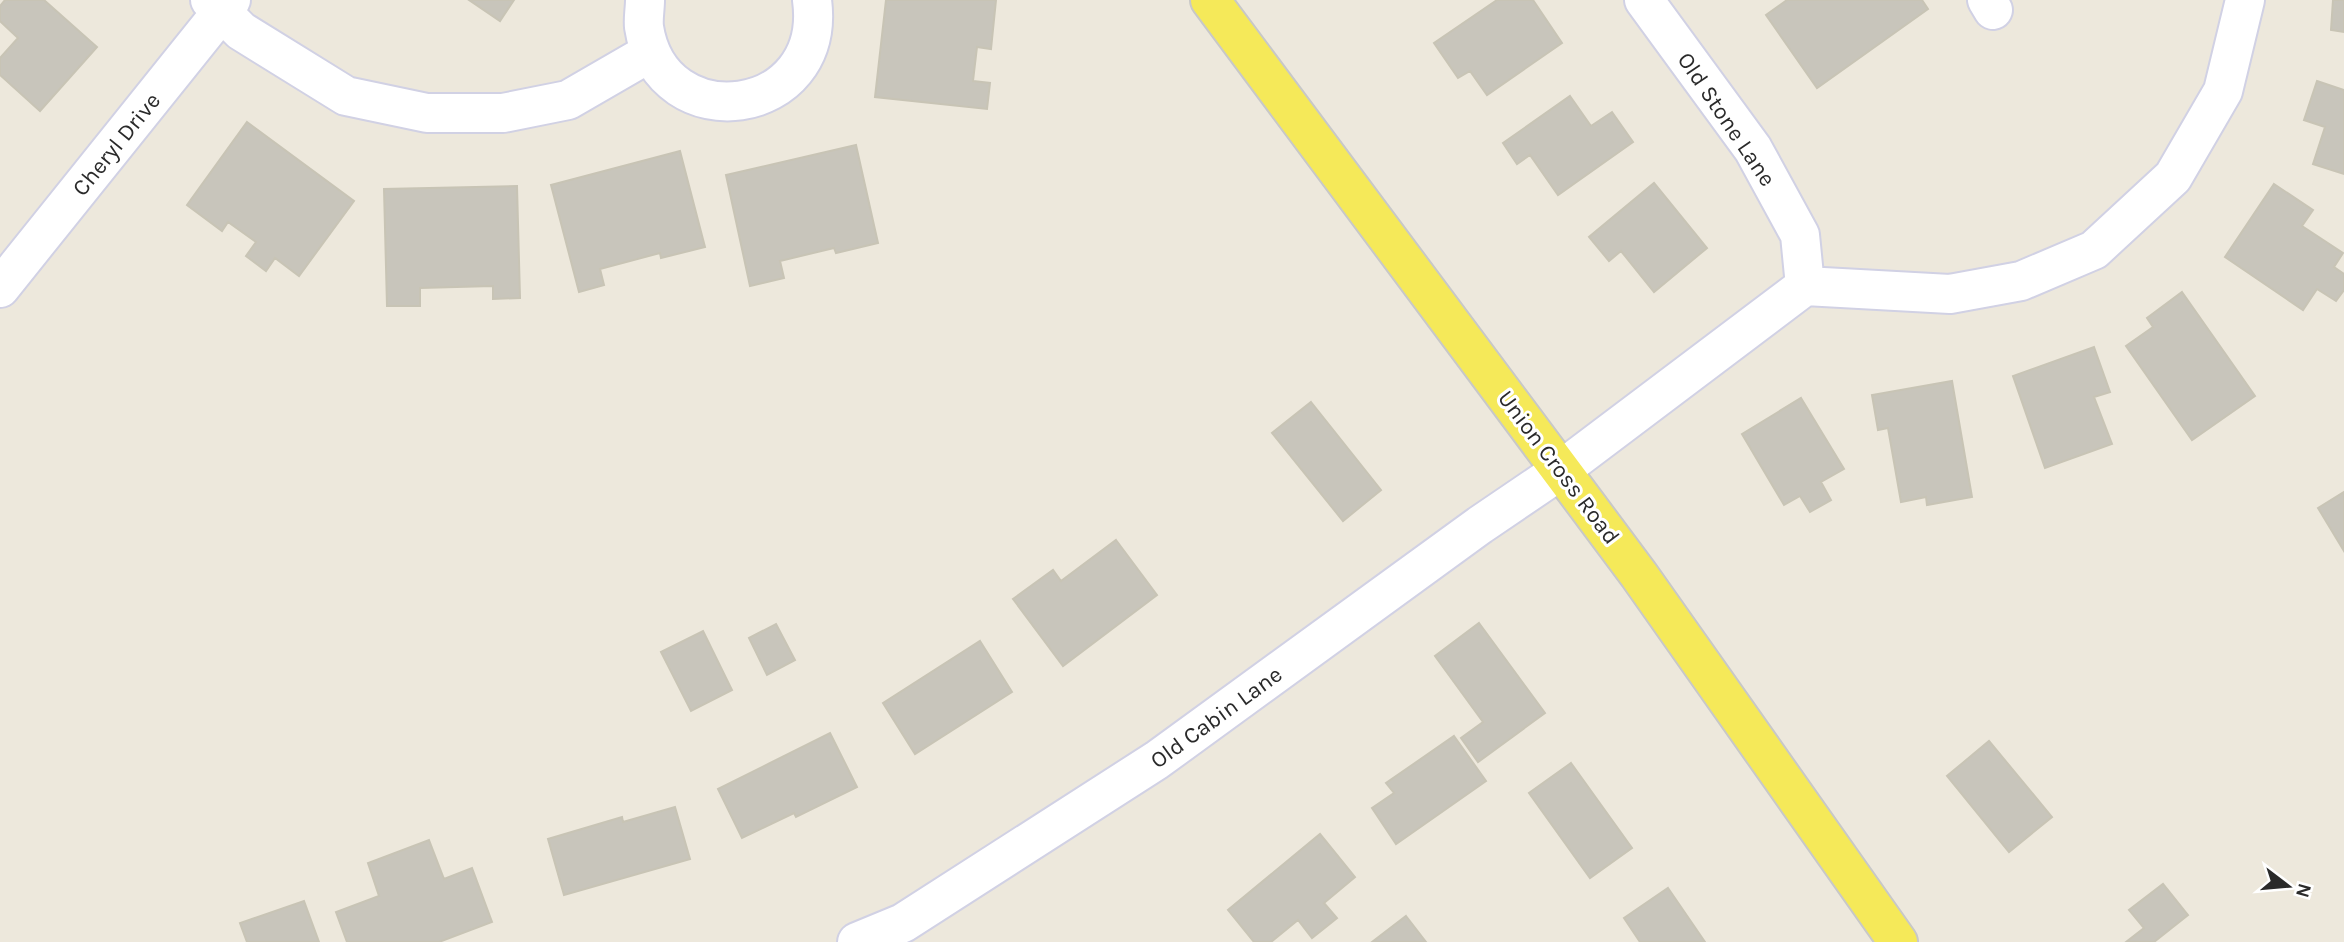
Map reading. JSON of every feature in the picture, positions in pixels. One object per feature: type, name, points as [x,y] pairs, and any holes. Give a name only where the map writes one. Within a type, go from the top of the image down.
[{"type":"main road","name":"Union Cross Road","points":[[1210,0],[1639,575],[1898,942]]},
{"type":"street","points":[[645,0],[644,25],[651,52],[666,76],[690,93],[717,102],[746,101],[773,91],[795,72],[810,46],[815,18],[812,0]]},
{"type":"street","name":"Old Stone Lane","points":[[1644,0],[1753,149],[1800,235],[1805,286]]},
{"type":"street","points":[[1560,470],[1805,286],[1950,293],[2021,281],[2094,250],[2174,177],[2223,91],[2245,0]]},
{"type":"street","points":[[221,4],[241,31],[346,96],[427,113],[503,113],[568,100],[651,52]]},
{"type":"street","name":"Cheryl Drive","points":[[0,288],[221,4]]},
{"type":"street","name":"Old Cabin Lane","points":[[857,942],[903,923],[1157,760],[1560,470]]},
{"type":"building","points":[[5,0],[44,0],[97,47],[40,111],[0,75],[0,58],[18,38],[0,21],[0,6]]},
{"type":"building","points":[[469,0],[514,0],[500,21]]},
{"type":"building","points":[[886,0],[996,0],[991,49],[977,47],[973,81],[990,83],[987,109],[875,97]]},
{"type":"building","points":[[1497,0],[1533,0],[1562,43],[1487,95],[1470,71],[1458,78],[1434,43]]},
{"type":"building","points":[[1787,0],[1922,0],[1928,9],[1817,88],[1766,15]]},
{"type":"building","points":[[2333,0],[2344,0],[2344,32],[2331,30]]},
{"type":"building","points":[[2317,81],[2344,90],[2344,174],[2313,164],[2325,127],[2304,120]]},
{"type":"building","points":[[1570,96],[1591,126],[1612,112],[1633,142],[1558,195],[1530,155],[1517,164],[1503,143]]},
{"type":"building","points":[[247,122],[354,201],[299,276],[275,258],[266,271],[246,256],[256,242],[228,222],[222,231],[187,205]]},
{"type":"building","points":[[856,145],[878,243],[836,253],[834,248],[780,261],[784,278],[750,286],[726,175]]},
{"type":"building","points":[[680,151],[705,247],[661,258],[660,253],[600,269],[604,285],[579,292],[551,185]]},
{"type":"building","points":[[1654,183],[1707,248],[1654,292],[1621,251],[1609,261],[1589,237]]},
{"type":"building","points":[[2274,184],[2313,210],[2302,226],[2343,253],[2334,267],[2344,274],[2344,290],[2336,301],[2317,289],[2303,310],[2225,257]]},
{"type":"building","points":[[517,186],[520,298],[493,299],[493,286],[420,288],[420,306],[387,306],[384,189]]},
{"type":"building","points":[[2182,292],[2255,396],[2192,440],[2126,346],[2153,327],[2147,318]]},
{"type":"building","points":[[2094,347],[2110,392],[2094,397],[2112,444],[2045,468],[2013,376]]},
{"type":"building","points":[[1952,381],[1972,497],[1927,505],[1926,497],[1901,502],[1888,428],[1878,430],[1872,395]]},
{"type":"building","points":[[1801,398],[1844,469],[1821,482],[1831,500],[1810,512],[1800,496],[1784,505],[1742,434]]},
{"type":"building","points":[[1311,402],[1381,490],[1343,521],[1272,433]]},
{"type":"building","points":[[2344,492],[2344,551],[2318,508]]},
{"type":"building","points":[[1116,540],[1157,595],[1063,666],[1013,599],[1053,570],[1061,581]]},
{"type":"building","points":[[1479,623],[1545,713],[1478,762],[1461,738],[1483,722],[1435,656]]},
{"type":"building","points":[[776,624],[795,660],[767,675],[749,638]]},
{"type":"building","points":[[703,631],[732,690],[691,711],[661,652]]},
{"type":"building","points":[[980,641],[1012,692],[915,754],[883,703]]},
{"type":"building","points":[[830,733],[857,787],[796,817],[794,813],[742,838],[718,789]]},
{"type":"building","points":[[1454,736],[1486,781],[1396,844],[1372,808],[1394,793],[1386,783]]},
{"type":"building","points":[[1989,741],[2052,817],[2009,852],[1947,776]]},
{"type":"building","points":[[1571,763],[1632,848],[1590,878],[1529,793]]},
{"type":"building","points":[[675,807],[690,859],[564,895],[548,839],[622,817],[623,822]]},
{"type":"building","points":[[1320,834],[1355,877],[1324,903],[1337,918],[1312,938],[1298,920],[1271,942],[1254,942],[1228,910]]},
{"type":"building","points":[[429,840],[444,879],[472,868],[492,922],[439,942],[347,942],[336,912],[379,896],[368,863]]},
{"type":"building","points":[[2163,884],[2188,915],[2154,942],[2126,942],[2144,928],[2129,910]]},
{"type":"building","points":[[1668,888],[1705,942],[1640,942],[1624,918]]},
{"type":"building","points":[[304,901],[319,942],[247,942],[240,923]]},
{"type":"building","points":[[1406,916],[1426,942],[1372,942]]}]
